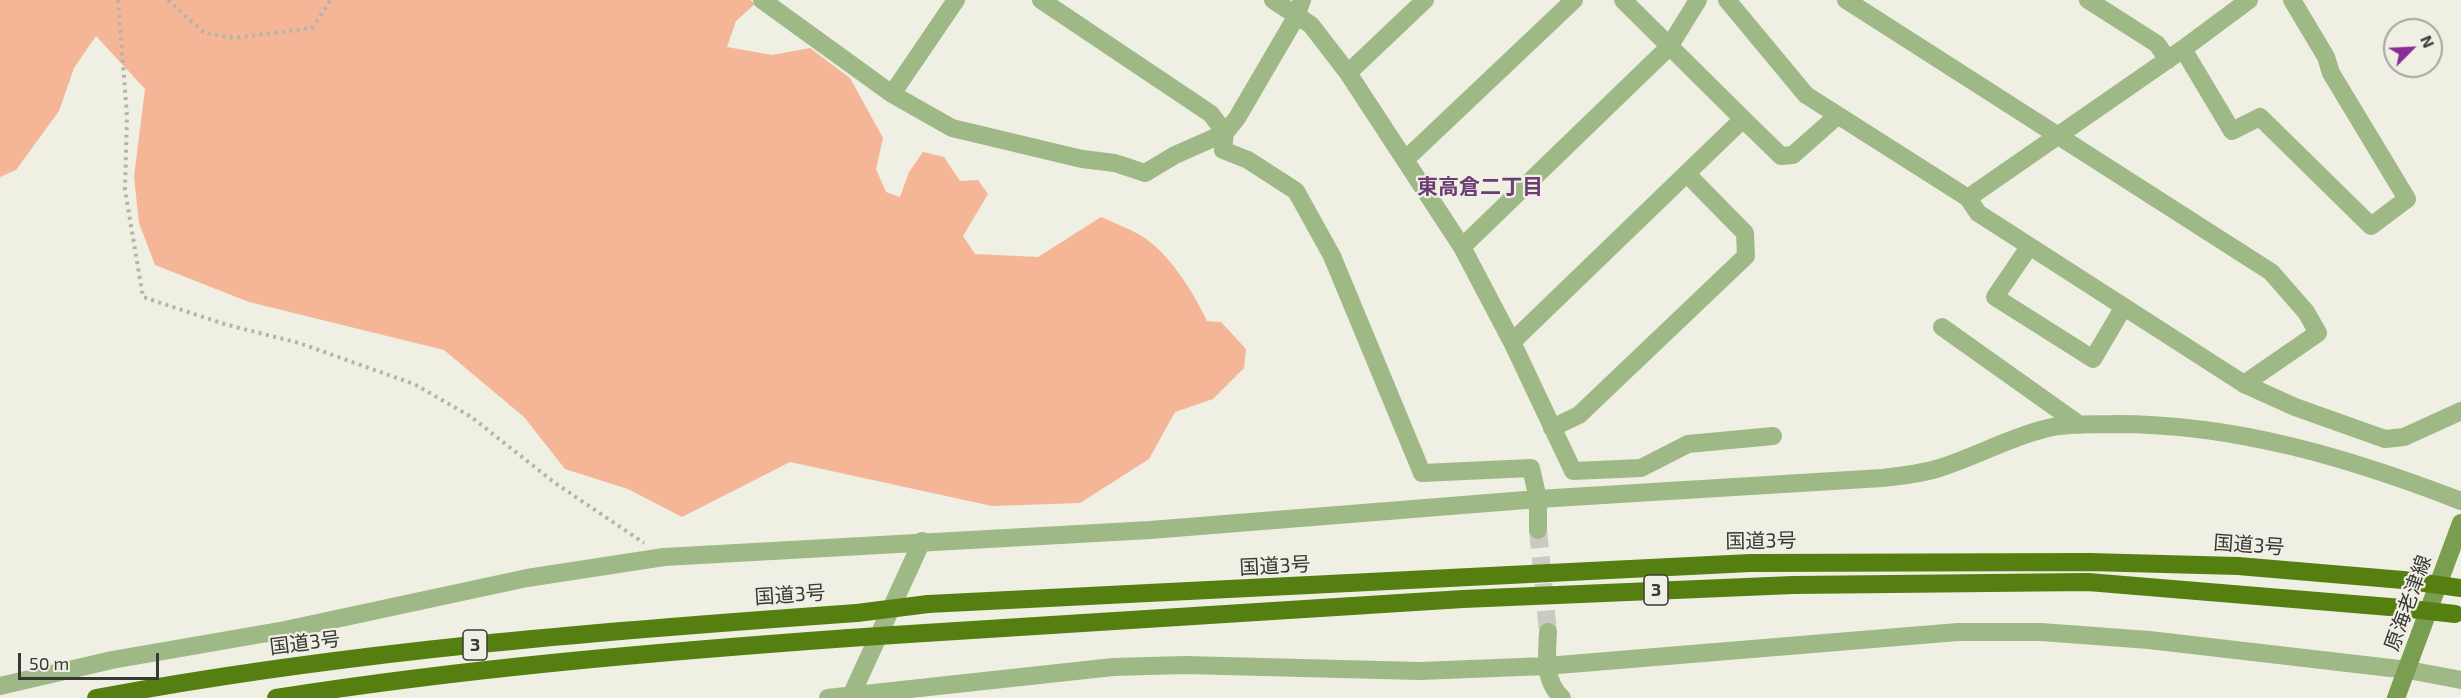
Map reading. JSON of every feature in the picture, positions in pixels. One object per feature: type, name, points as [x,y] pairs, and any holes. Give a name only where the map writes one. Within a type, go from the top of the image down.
[{"type":"highway","name":"国道3号","points":[[96,698],[264,671],[597,631],[857,613],[928,604],[1153,595],[1750,563],[2090,562],[2238,566],[2403,580],[2461,588]]},
{"type":"highway","name":"3","points":[[276,698],[378,682],[612,656],[849,638],[1451,599],[1793,585],[2088,582],[2458,614]]},
{"type":"main road","name":"原海老津線","points":[[2396,698],[2461,523]]},
{"type":"street","points":[[763,0],[892,94],[952,128],[1082,159],[1115,163],[1145,172],[1175,155],[1225,133],[1237,118],[1299,8]]},
{"type":"street","points":[[892,94],[956,0]]},
{"type":"street","points":[[1041,0],[1211,114],[1225,133],[1223,150],[1248,160],[1296,191],[1332,256],[1422,473],[1531,468],[1538,499],[1538,530]]},
{"type":"street","points":[[1273,0],[1299,8],[1348,73],[1406,159],[1462,247],[1512,342],[1573,471],[1641,468],[1688,444],[1773,436]]},
{"type":"street","points":[[1348,73],[1425,0]]},
{"type":"street","points":[[1406,159],[1574,0]]},
{"type":"street","points":[[1623,0],[1780,156],[1793,155],[1837,116]]},
{"type":"street","points":[[1462,247],[1669,47],[1698,0]]},
{"type":"street","points":[[1727,0],[1806,95],[1968,198],[1978,213],[2029,247],[2244,384],[2295,407],[2385,439],[2404,437],[2461,411]]},
{"type":"street","points":[[1846,0],[2271,272],[2306,312],[2318,333],[2244,384]]},
{"type":"street","points":[[2088,0],[2175,55],[2232,131],[2260,117],[2371,226],[2407,200],[2292,0]]},
{"type":"street","points":[[1968,198],[2175,55],[2249,0]]},
{"type":"street","points":[[1512,342],[1743,119]]},
{"type":"street","points":[[1552,428],[1580,415],[1746,256],[1745,233],[1687,174]]},
{"type":"street","points":[[2029,247],[1995,297],[2093,359],[2123,308]]},
{"type":"street","points":[[1942,327],[2080,425]]},
{"type":"street","points":[[0,686],[112,660],[285,630],[527,578],[664,557],[1150,530],[1538,499],[1882,478],[1936,470],[2013,439],[2049,428],[2080,425],[2159,424],[2263,439],[2379,469],[2461,501]]},
{"type":"street","points":[[850,697],[922,542]]},
{"type":"street","points":[[1548,632],[1546,666],[1552,689],[1562,698]]},
{"type":"street","points":[[828,698],[1113,667],[1185,665],[1420,671],[1546,666],[1935,634],[2041,632],[2149,640],[2408,670],[2461,681]]},
{"type":"path","points":[[118,0],[127,116],[125,190],[143,297],[224,324],[299,343],[414,384],[470,416],[555,483],[664,557]]},
{"type":"path","points":[[168,0],[204,33],[234,38],[312,28],[331,0]]},
{"type":"shaded area","points":[[0,0],[750,0],[755,4],[736,21],[727,47],[772,55],[810,48],[850,78],[883,138],[876,169],[886,192],[900,197],[909,172],[923,152],[944,157],[960,181],[978,180],[988,194],[963,236],[975,254],[1038,257],[1101,217],[1131,230],[1150,242],[1170,262],[1195,298],[1207,321],[1221,322],[1246,349],[1244,368],[1213,399],[1175,412],[1149,459],[1080,503],[992,506],[790,462],[682,517],[628,489],[565,469],[524,417],[444,350],[249,302],[155,265],[139,223],[134,177],[145,89],[96,36],[74,68],[59,111],[16,170],[0,177]]},
{"type":"tunnel","points":[[1538,530],[1548,632]]},
{"type":"district","name":"東高倉二丁目","points":[[1480,187]]}]
